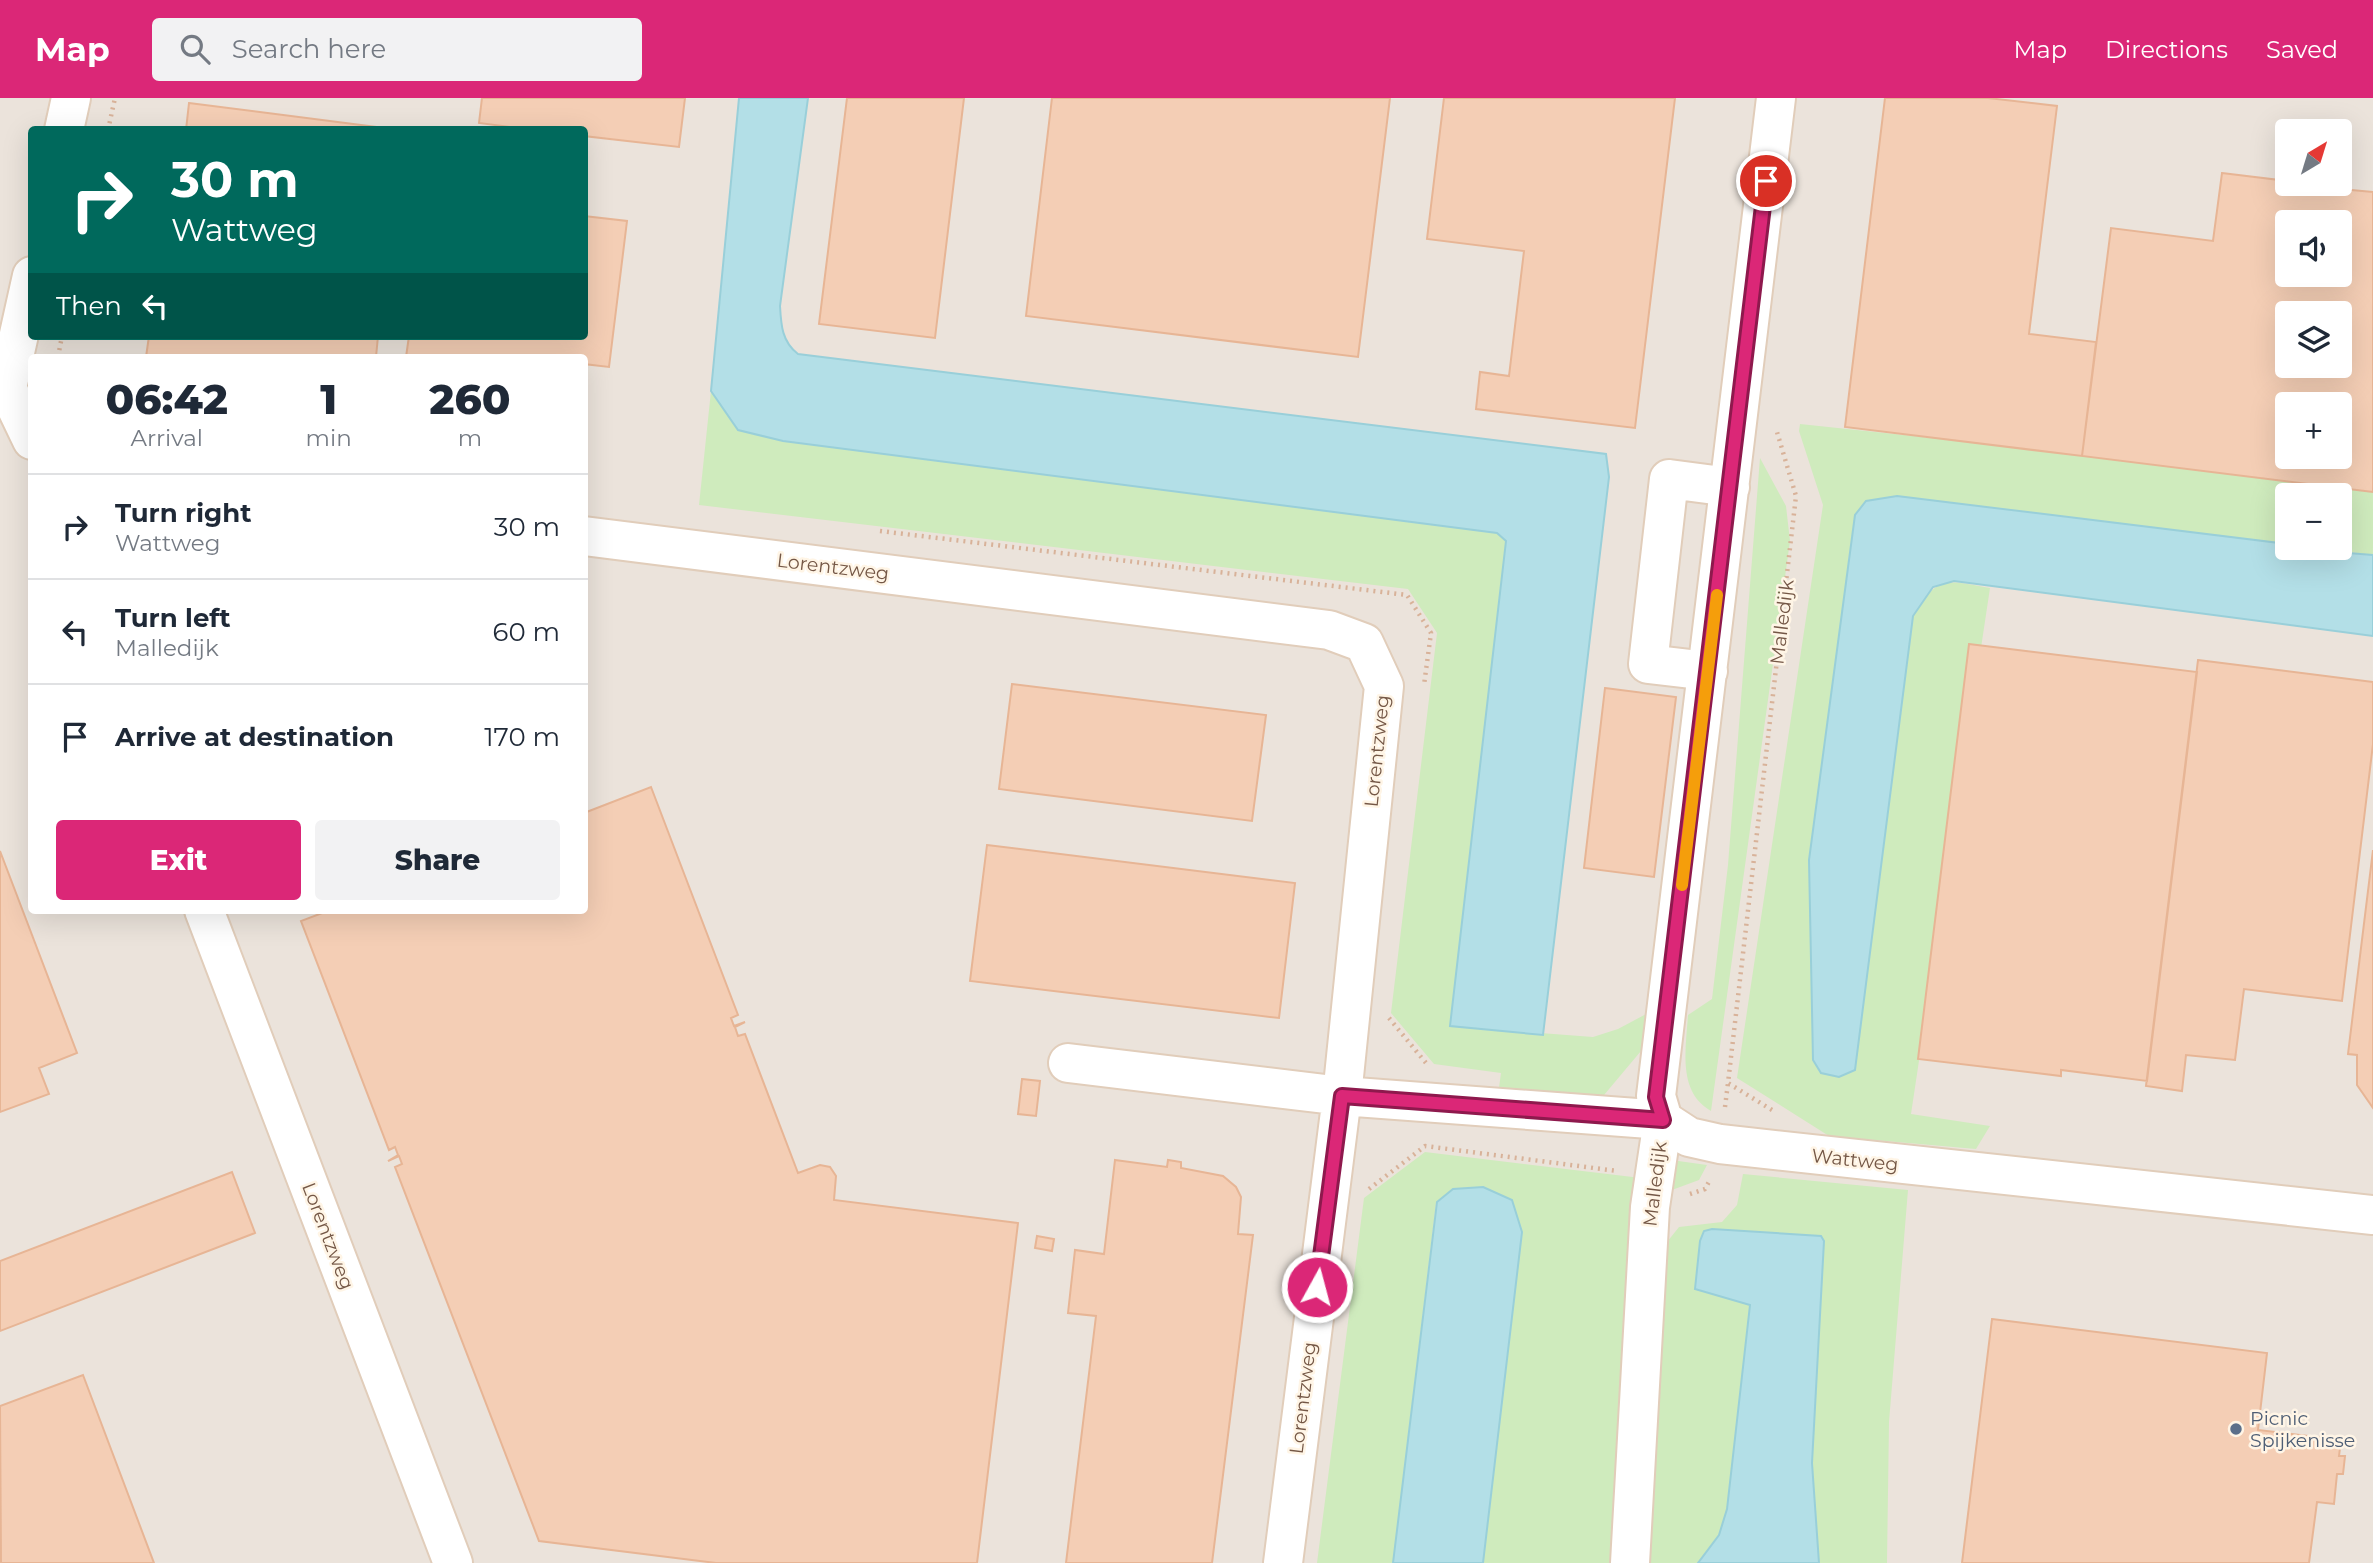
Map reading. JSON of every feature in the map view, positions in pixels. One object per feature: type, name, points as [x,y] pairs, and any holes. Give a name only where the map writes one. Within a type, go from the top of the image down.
[{"type":"street","points":[[65,126],[71,98]]},
{"type":"street","name":"Malledijk","points":[[1630,1563],[1650,1208],[1663,1120],[1656,1097],[1776,98]]},
{"type":"street","points":[[28,294],[7,388],[28,432]]},
{"type":"street","points":[[1707,671],[1648,664],[1669,479],[1730,487]]},
{"type":"street","name":"Lorentzweg","points":[[588,537],[1329,630],[1364,643],[1384,685],[1342,1096],[1283,1563]]},
{"type":"street","name":"Lorentzweg","points":[[206,914],[453,1563]]},
{"type":"street","name":"Wattweg","points":[[1068,1063],[1342,1096],[1663,1120],[1689,1137],[1720,1144],[2373,1215]]},
{"type":"path","points":[[109,126],[115,98]]},
{"type":"path","name":"Malledijk","points":[[1775,424],[1796,496],[1728,1083],[1775,1112]]},
{"type":"path","points":[[873,530],[1407,595],[1431,633],[1424,687]]},
{"type":"path","points":[[1384,1012],[1432,1070]]},
{"type":"path","points":[[1485,1154],[1491,1107]]},
{"type":"path","points":[[1360,1195],[1425,1146],[1656,1176]]},
{"type":"shaded area","points":[[0,98],[2373,98],[2373,1563],[1792,1563],[1774,1259],[1478,1225],[1436,1563],[0,1563]]},
{"type":"green space","points":[[711,391],[738,430],[783,441],[1497,533],[1506,542],[1505,564],[1450,1026],[1593,1037],[1618,1029],[1648,1013],[1646,1045],[1599,1101],[1498,1095],[1501,1073],[1434,1064],[1391,1013],[1437,633],[1408,589],[699,505]]},
{"type":"green space","points":[[1800,424],[2075,453],[2304,483],[2275,483],[2275,543],[1897,496],[1866,501],[1855,515],[1848,562],[1855,1069],[1913,616],[1929,593],[1944,584],[1963,583],[1990,588],[1911,1114],[1990,1126],[1976,1149],[1829,1136],[1737,1078],[1823,505],[1799,431]]},
{"type":"green space","points":[[1760,458],[1786,506],[1790,541],[1711,1111],[1700,1103],[1688,1081],[1686,1041],[1688,1015],[1712,999],[1728,865]]},
{"type":"green space","points":[[2352,489],[2373,492],[2373,555],[2352,552]]},
{"type":"green space","points":[[1425,1152],[1641,1178],[1615,1563],[1483,1563],[1522,1232],[1436,1203],[1393,1563],[1317,1563],[1364,1198]]},
{"type":"green space","points":[[1664,1159],[1707,1165],[1699,1180],[1661,1194]]},
{"type":"green space","points":[[1743,1174],[1908,1190],[1889,1422],[1887,1563],[1819,1563],[1812,1463],[1824,1240],[1744,1302],[1750,1304],[1727,1509],[1719,1535],[1698,1563],[1644,1563],[1667,1242],[1679,1227],[1722,1222],[1737,1205]]},
{"type":"water","points":[[739,98],[808,98],[780,306],[786,339],[798,354],[1606,454],[1609,477],[1543,1035],[1450,1026],[1506,541],[1497,533],[783,441],[738,430],[711,391]]},
{"type":"water","points":[[1897,496],[2275,543],[2275,560],[2352,560],[2352,553],[2373,555],[2373,636],[1954,581],[1933,587],[1913,616],[1855,1070],[1839,1077],[1821,1073],[1813,1060],[1809,860],[1855,515],[1866,501]]},
{"type":"water","points":[[1483,1187],[1512,1200],[1522,1232],[1483,1563],[1393,1563],[1437,1202],[1453,1189]]},
{"type":"water","points":[[1712,1229],[1821,1236],[1824,1241],[1812,1463],[1819,1563],[1698,1563],[1719,1535],[1727,1509],[1750,1305],[1695,1289],[1700,1241],[1704,1231]]},
{"type":"building","points":[[482,98],[685,98],[679,147],[588,136],[588,126],[502,126],[479,123]]},
{"type":"building","points":[[847,98],[964,98],[935,338],[819,324]]},
{"type":"building","points":[[1052,98],[1390,98],[1358,357],[1026,316]]},
{"type":"building","points":[[1444,98],[1675,98],[1635,428],[1476,409],[1480,372],[1509,376],[1524,251],[1427,239]]},
{"type":"building","points":[[1885,98],[1988,98],[2057,106],[2029,334],[2096,342],[2082,456],[1845,427]]},
{"type":"building","points":[[189,103],[369,126],[186,126]]},
{"type":"building","points":[[2222,173],[2275,180],[2275,196],[2352,196],[2352,190],[2373,192],[2373,492],[2352,489],[2352,483],[2300,483],[2082,456],[2111,228],[2213,241]]},
{"type":"building","points":[[588,216],[627,221],[609,367],[588,364],[588,354],[406,354],[408,340],[588,340]]},
{"type":"building","points":[[148,340],[378,340],[376,354],[146,354]]},
{"type":"building","points":[[1969,644],[2197,672],[2147,1081],[2061,1070],[2061,1076],[1918,1059]]},
{"type":"building","points":[[2198,660],[2373,682],[2373,744],[2342,1001],[2244,989],[2235,1060],[2186,1055],[2182,1091],[2146,1086]]},
{"type":"building","points":[[1012,684],[1266,715],[1252,821],[999,789]]},
{"type":"building","points":[[1605,688],[1676,697],[1654,877],[1584,868]]},
{"type":"building","points":[[651,787],[738,1015],[731,1018],[734,1026],[745,1022],[735,1027],[738,1036],[745,1034],[798,1173],[820,1165],[830,1167],[836,1176],[834,1200],[1018,1223],[977,1563],[716,1563],[539,1541],[395,1167],[402,1164],[399,1156],[388,1161],[398,1155],[395,1147],[389,1150],[301,921],[319,914],[588,914],[588,811]]},
{"type":"building","points":[[987,845],[1295,883],[1279,1018],[970,981]]},
{"type":"building","points":[[2373,850],[2373,1108],[2357,1085],[2357,1055],[2348,1054]]},
{"type":"building","points":[[0,851],[77,1053],[39,1068],[49,1094],[0,1112]]},
{"type":"building","points":[[1022,1079],[1040,1081],[1036,1116],[1018,1114]]},
{"type":"building","points":[[1115,1160],[1167,1167],[1168,1160],[1181,1162],[1181,1168],[1223,1176],[1236,1187],[1241,1197],[1238,1234],[1253,1235],[1212,1563],[1066,1563],[1096,1316],[1068,1313],[1075,1250],[1104,1254]]},
{"type":"building","points":[[232,1172],[255,1233],[0,1331],[0,1261]]},
{"type":"building","points":[[1037,1236],[1054,1239],[1052,1251],[1035,1248]]},
{"type":"building","points":[[1992,1319],[2267,1353],[2258,1430],[2341,1440],[2339,1456],[2345,1456],[2343,1474],[2337,1474],[2334,1504],[2317,1502],[2309,1563],[1962,1563]]},
{"type":"building","points":[[83,1375],[154,1563],[1,1563],[0,1406]]},
{"type":"slow traffic","points":[[1682,885],[1717,595]]},
{"type":"place","name":"Picnic Spijkenisse","points":[[2236,1429]]},
{"type":"route","points":[[1317,1287],[1342,1096],[1663,1120],[1656,1097],[1766,181]]}]
